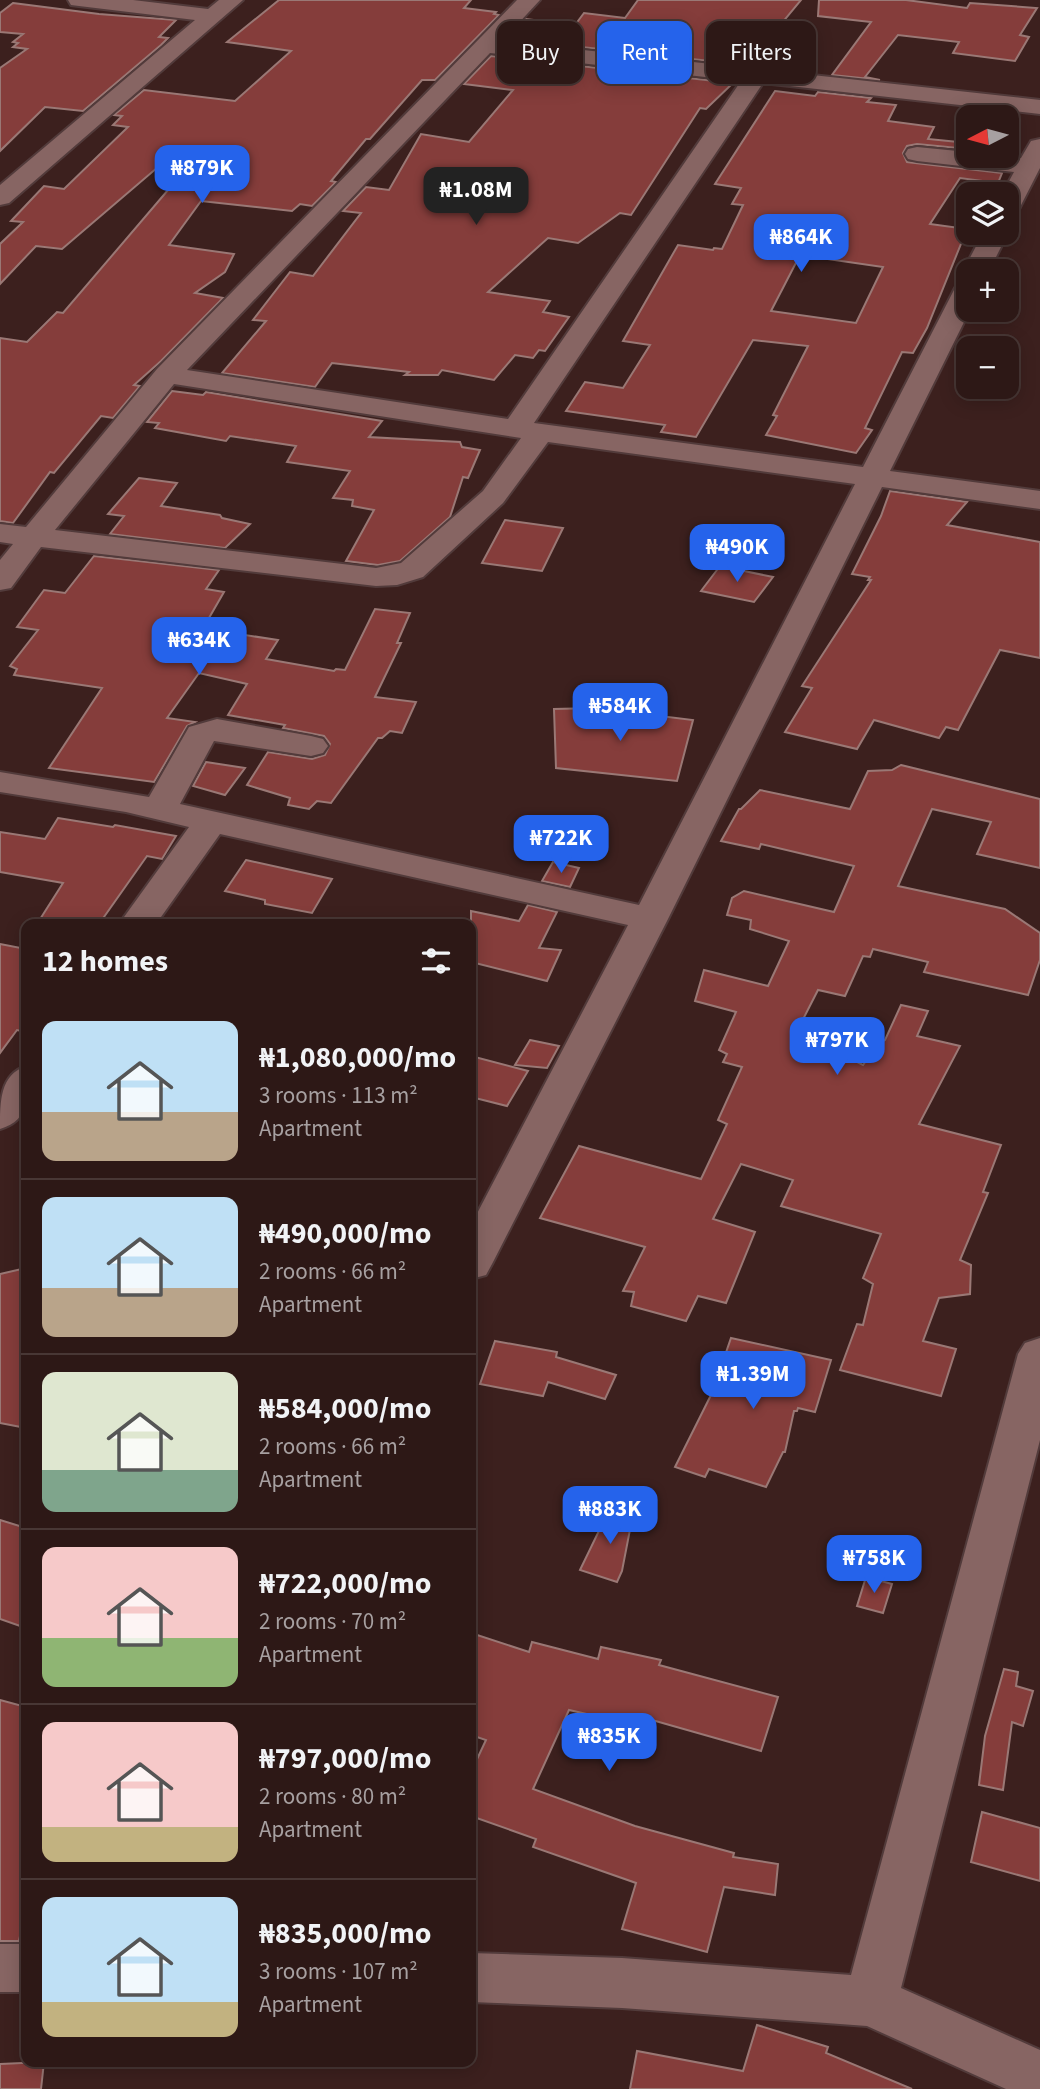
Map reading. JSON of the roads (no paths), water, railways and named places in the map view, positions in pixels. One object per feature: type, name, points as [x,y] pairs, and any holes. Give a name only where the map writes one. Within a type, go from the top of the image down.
[{"type":"street","points":[[79,0],[212,16]]},
{"type":"street","points":[[0,198],[232,0]]},
{"type":"street","points":[[0,581],[167,375],[530,0]]},
{"type":"street","points":[[487,46],[706,70]]},
{"type":"street","points":[[816,83],[1040,107]]},
{"type":"street","points":[[0,533],[376,577],[397,576],[412,570],[493,497],[528,430],[751,84]]},
{"type":"street","points":[[917,154],[1035,155],[1019,186]]},
{"type":"street","points":[[476,1255],[650,919],[956,312]]},
{"type":"street","points":[[167,375],[528,430],[1040,500]]},
{"type":"street","points":[[160,809],[201,734],[208,730],[311,746]]},
{"type":"street","points":[[0,782],[160,809],[650,919]]},
{"type":"street","points":[[141,919],[212,820]]},
{"type":"street","points":[[871,2001],[1040,1354]]},
{"type":"street","points":[[0,1968],[21,1968]]},
{"type":"street","points":[[476,1978],[622,1983],[871,2001],[1040,2077]]}]
